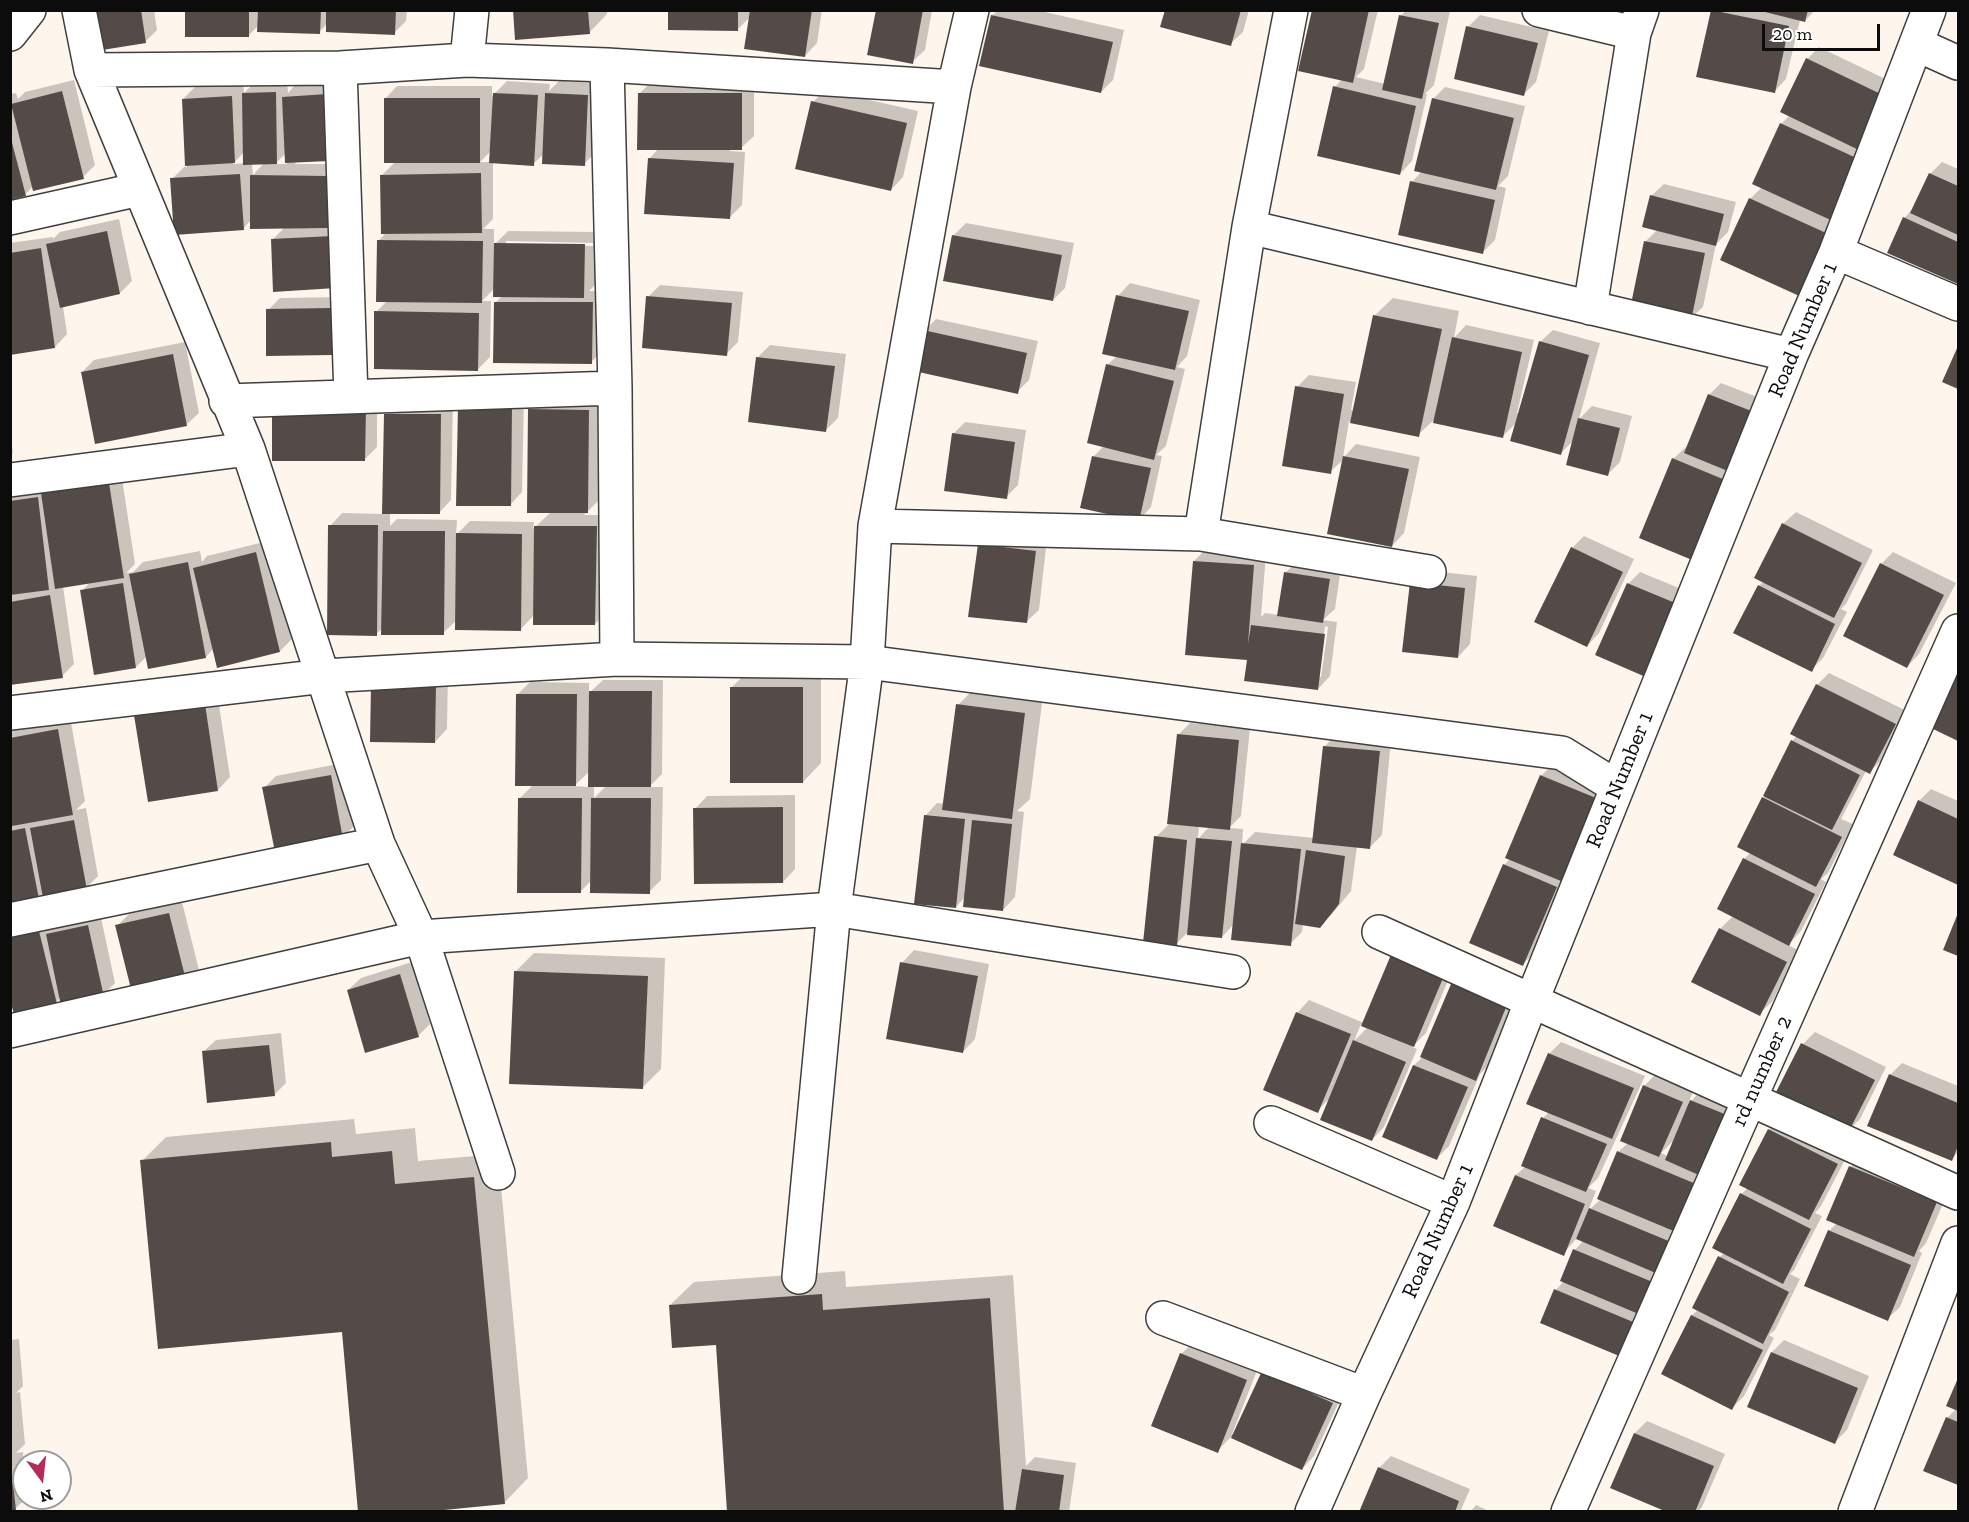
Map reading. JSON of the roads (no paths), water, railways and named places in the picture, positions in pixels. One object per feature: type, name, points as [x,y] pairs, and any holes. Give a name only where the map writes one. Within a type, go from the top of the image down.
[{"type":"street","points":[[10,34],[29,10]]},
{"type":"street","points":[[79,10],[91,70],[226,401],[248,449],[378,844],[421,937],[498,1173]]},
{"type":"street","points":[[467,60],[472,10]]},
{"type":"street","points":[[800,1277],[834,909],[867,662],[875,526],[954,87],[972,10]]},
{"type":"street","points":[[1201,534],[1249,227],[1291,10]]},
{"type":"street","points":[[1539,10],[1638,22],[1590,308]]},
{"type":"street","name":"Road Number 1","points":[[1312,1512],[1453,1202],[1791,355],[1836,252],[1929,10]]},
{"type":"street","points":[[1916,44],[1959,63]]},
{"type":"street","points":[[91,70],[340,68],[467,60],[607,65],[954,87]]},
{"type":"street","points":[[607,65],[615,388],[618,659]]},
{"type":"street","points":[[340,68],[351,397]]},
{"type":"street","points":[[10,218],[140,189]]},
{"type":"street","points":[[1249,227],[1791,355]]},
{"type":"street","points":[[1836,252],[1959,304]]},
{"type":"street","points":[[226,401],[615,388]]},
{"type":"street","points":[[10,480],[248,449]]},
{"type":"street","points":[[875,526],[1201,534],[1429,572]]},
{"type":"street","name":"rd number 2","points":[[1568,1512],[1959,631]]},
{"type":"street","points":[[10,713],[324,676],[618,659],[867,662],[1562,753],[1617,787]]},
{"type":"street","points":[[10,920],[378,844]]},
{"type":"street","points":[[10,1031],[421,937],[834,909],[1233,972]]},
{"type":"street","points":[[1379,932],[1959,1193]]},
{"type":"street","points":[[1271,1123],[1453,1202]]},
{"type":"street","points":[[1855,1512],[1959,1243]]},
{"type":"street","points":[[1163,1318],[1364,1394]]}]
